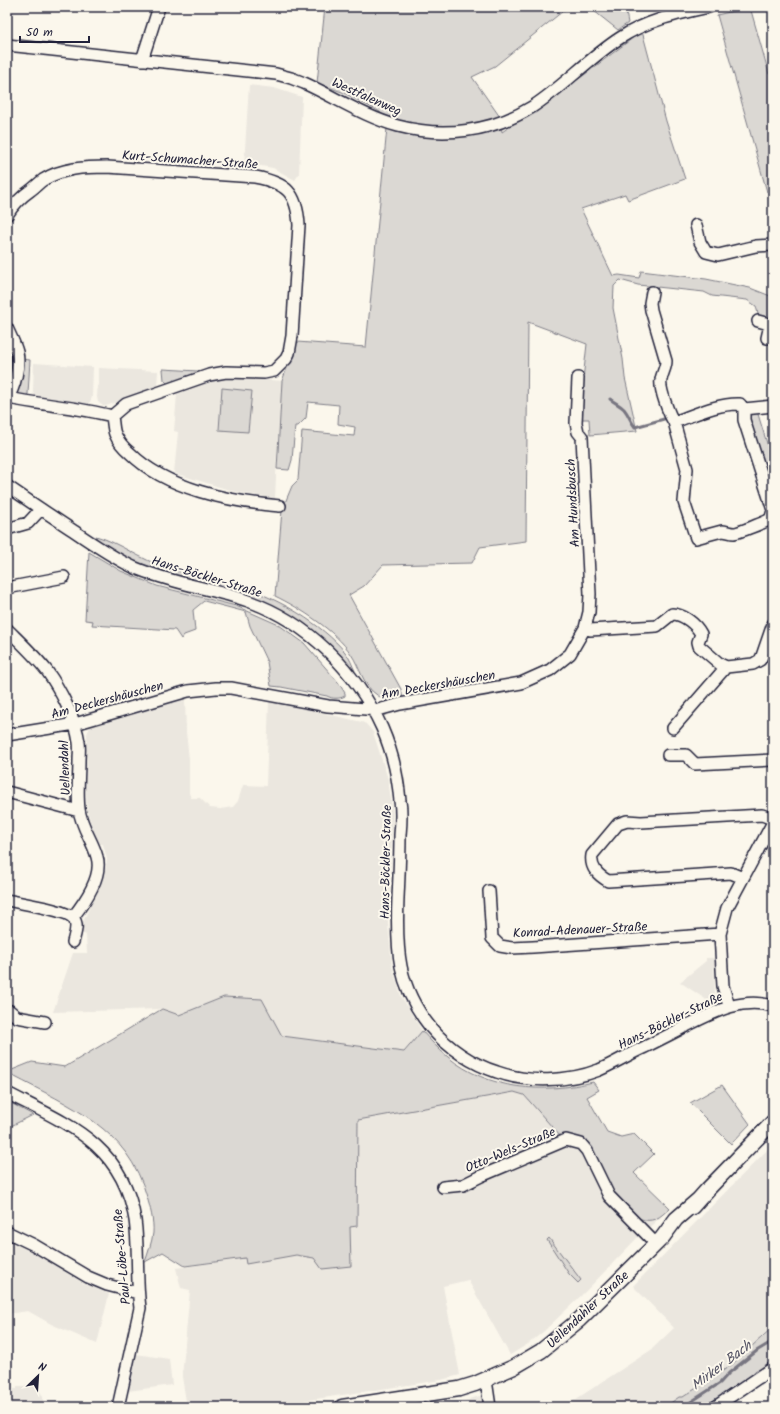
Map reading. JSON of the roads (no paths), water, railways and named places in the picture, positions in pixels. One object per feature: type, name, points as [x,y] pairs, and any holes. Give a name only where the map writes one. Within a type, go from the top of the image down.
[{"type":"main road","name":"Uellendahler Straße","points":[[342,1407],[458,1389],[486,1380],[514,1367],[541,1351],[579,1320],[659,1241],[676,1219],[698,1200],[773,1122]]},
{"type":"street","points":[[142,60],[159,7]]},
{"type":"street","name":"Westfalenweg","points":[[7,45],[276,74],[304,83],[380,120],[397,126],[417,131],[439,133],[460,132],[503,122],[532,106],[620,38],[643,25],[672,15],[709,7]]},
{"type":"street","name":"Kurt-Schumacher-Straße","points":[[7,215],[20,199],[42,180],[67,170],[87,167],[255,178],[277,183],[290,192],[295,201],[298,212],[299,226],[296,282],[292,336],[289,353],[286,359],[274,371],[264,373],[226,372],[209,375],[126,404],[112,416]]},
{"type":"street","points":[[696,225],[700,242],[706,252],[718,254],[756,246],[773,245]]},
{"type":"street","points":[[652,292],[650,303],[651,310],[666,361],[666,367],[660,381],[661,387],[670,418],[674,422],[687,469],[684,502],[695,536],[698,538],[722,531],[733,534],[769,520],[772,513],[771,505],[744,420],[744,409],[740,404],[732,403],[674,422]]},
{"type":"street","points":[[758,321],[771,325],[767,338]]},
{"type":"street","points":[[7,328],[17,352],[17,366],[15,378],[7,398],[93,411],[112,416],[115,434],[123,446],[138,461],[152,471],[176,483],[215,495],[239,501],[280,506]]},
{"type":"street","name":"Am Hundsbusch","points":[[578,378],[576,423],[578,432],[582,438],[590,594],[589,612],[585,628]]},
{"type":"street","points":[[744,409],[773,406]]},
{"type":"street","name":"Hans-Böckler-Straße","points":[[7,486],[107,553],[131,566],[163,578],[250,602],[291,622],[315,640],[341,666],[358,686],[372,709],[387,740],[394,765],[401,802],[397,939],[403,976],[410,996],[422,1016],[438,1036],[450,1047],[498,1073],[528,1079],[564,1078],[597,1071],[729,1006],[758,1003],[773,1006]]},
{"type":"street","points":[[7,529],[28,524],[41,509]]},
{"type":"street","points":[[7,588],[64,577]]},
{"type":"street","points":[[585,628],[590,630],[657,626],[672,614],[682,615],[699,629],[701,634],[698,642],[699,646],[720,664],[726,667],[753,664],[762,660],[773,624]]},
{"type":"street","name":"Am Deckershäuschen","points":[[7,735],[75,724],[188,691],[216,688],[241,689],[328,706],[378,710],[400,704],[446,697],[527,681],[550,670],[570,654],[585,628]]},
{"type":"street","name":"Uellendahl","points":[[7,629],[47,671],[75,724],[79,743],[79,811],[83,824],[98,857],[99,865],[97,874],[85,902],[73,917]]},
{"type":"street","points":[[673,728],[726,667]]},
{"type":"street","points":[[668,755],[686,755],[695,764],[773,760]]},
{"type":"street","name":"Uellendahl","points":[[7,792],[79,811]]},
{"type":"street","points":[[743,878],[731,873],[608,881],[598,874],[592,866],[592,855],[618,824],[627,821],[641,822],[762,815],[773,818]]},
{"type":"street","points":[[729,1006],[723,986],[720,934],[727,908],[773,822]]},
{"type":"street","name":"Konrad-Adenauer-Straße","points":[[489,891],[492,938],[500,946],[512,948],[533,947],[720,934]]},
{"type":"street","points":[[7,900],[64,912],[73,917],[76,925],[73,942]]},
{"type":"street","points":[[7,1010],[17,1017],[45,1022]]},
{"type":"street","name":"Paul-Löbe-Straße","points":[[7,1093],[66,1124],[100,1148],[113,1164],[123,1180],[130,1199],[135,1220],[140,1308],[118,1407]]},
{"type":"street","name":"Otto-Wels-Straße","points":[[443,1187],[463,1185],[566,1140],[581,1144],[587,1151],[609,1196],[659,1241]]},
{"type":"street","points":[[7,1232],[34,1244],[88,1277],[107,1285],[138,1293]]},
{"type":"street","points":[[715,1407],[773,1368]]},
{"type":"street","points":[[486,1380],[490,1407]]},
{"type":"waterway","points":[[610,399],[624,409],[635,427],[664,419]]},
{"type":"waterway","name":"Mirker Bach","points":[[683,1407],[720,1383],[729,1373],[758,1350],[773,1341]]}]
